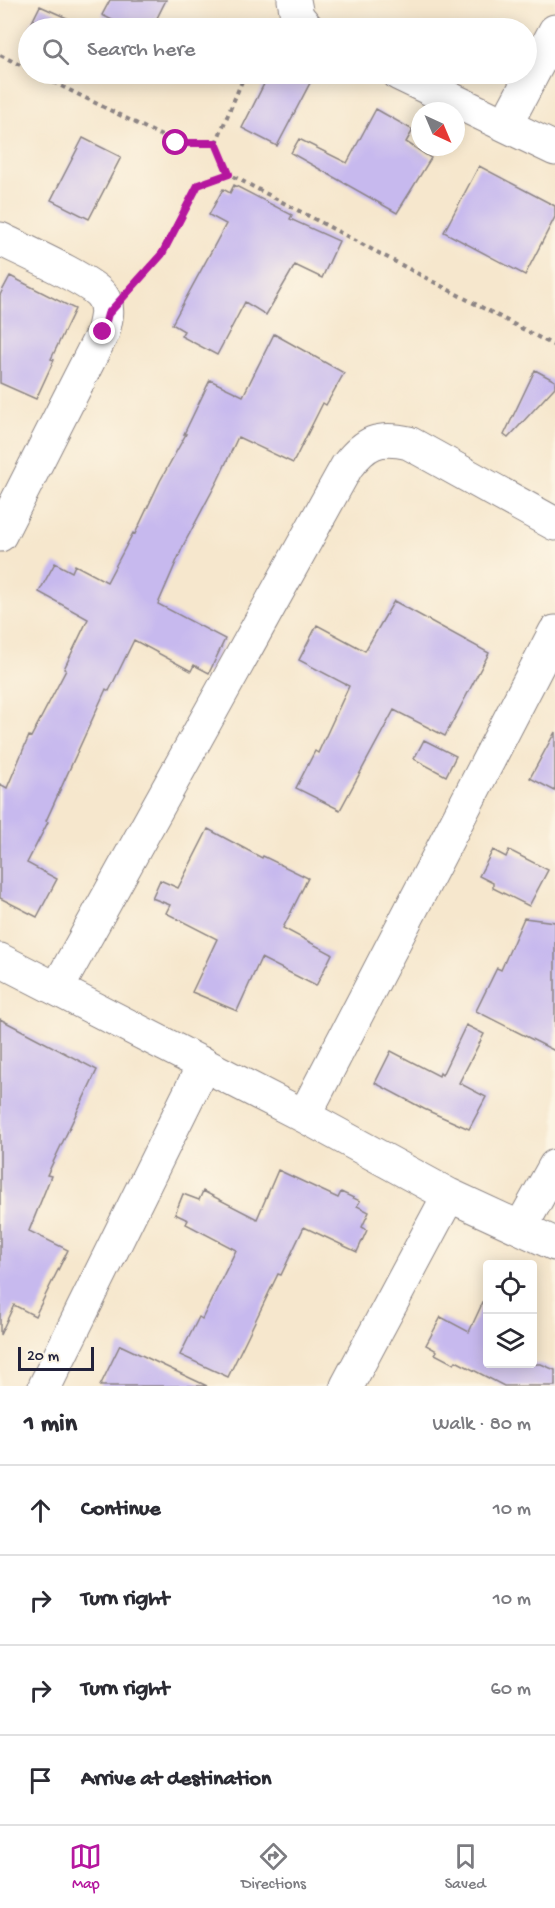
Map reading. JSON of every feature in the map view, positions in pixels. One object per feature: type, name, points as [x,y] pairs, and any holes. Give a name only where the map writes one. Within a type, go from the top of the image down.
[{"type":"street","points":[[294,0],[299,18]]},
{"type":"street","points":[[537,65],[555,31]]},
{"type":"street","points":[[420,84],[555,149]]},
{"type":"street","points":[[506,124],[527,84]]},
{"type":"street","points":[[0,239],[86,283],[103,296],[108,314],[103,332],[0,535]]},
{"type":"street","points":[[57,989],[347,466],[360,451],[374,442],[390,439],[409,442],[555,524]]},
{"type":"street","points":[[304,1116],[555,632]]},
{"type":"street","points":[[0,960],[304,1116],[448,1195],[555,1244]]},
{"type":"street","points":[[45,1386],[204,1064]]},
{"type":"street","points":[[521,1227],[555,1166]]},
{"type":"street","points":[[347,1386],[448,1195]]},
{"type":"path","points":[[0,55],[18,64]]},
{"type":"path","points":[[57,84],[176,143],[216,143]]},
{"type":"path","points":[[241,84],[216,143],[229,174],[555,346]]},
{"type":"path","points":[[108,314],[162,254],[198,185],[229,174]]},
{"type":"building","points":[[110,0],[166,0],[157,18],[108,18],[102,15]]},
{"type":"building","points":[[40,6],[67,18],[34,18]]},
{"type":"building","points":[[264,84],[309,84],[277,146],[242,128]]},
{"type":"building","points":[[376,109],[411,129],[406,142],[411,145],[411,156],[431,158],[397,213],[291,153],[299,139],[347,163]]},
{"type":"building","points":[[83,138],[121,157],[89,219],[51,200]]},
{"type":"building","points":[[479,166],[555,206],[555,217],[525,275],[444,232]]},
{"type":"building","points":[[234,185],[292,215],[290,219],[339,241],[322,278],[295,265],[266,315],[245,302],[217,355],[181,336],[184,331],[172,324],[226,224],[209,215],[223,189],[230,193]]},
{"type":"building","points":[[10,276],[75,309],[51,359],[54,360],[36,399],[0,383],[0,295]]},
{"type":"building","points":[[274,334],[344,373],[326,405],[323,403],[293,463],[238,437],[184,544],[158,604],[225,639],[209,673],[194,665],[191,671],[134,640],[109,691],[106,689],[46,821],[48,822],[27,863],[57,879],[37,917],[0,898],[0,784],[7,788],[29,736],[31,737],[66,670],[64,669],[88,619],[39,592],[55,563],[72,572],[75,565],[107,582],[133,533],[135,534],[160,481],[186,434],[184,434],[210,380],[243,396]]},
{"type":"building","points":[[535,370],[555,381],[555,387],[508,438],[504,435]]},
{"type":"building","points":[[394,601],[489,653],[445,736],[394,710],[340,810],[296,788],[315,751],[318,753],[349,686],[299,660],[317,625],[365,651]]},
{"type":"building","points":[[555,732],[555,791],[530,778]]},
{"type":"building","points":[[424,740],[456,756],[446,776],[414,759]]},
{"type":"building","points":[[208,829],[262,858],[263,856],[308,878],[283,928],[332,954],[316,986],[261,958],[237,1011],[192,992],[217,939],[166,913],[170,905],[152,898],[160,880],[178,888]]},
{"type":"building","points":[[493,850],[506,857],[509,850],[548,870],[529,906],[493,888],[493,883],[479,876]]},
{"type":"building","points":[[524,918],[555,922],[555,1051],[476,1011],[497,968],[501,970]]},
{"type":"building","points":[[0,1019],[97,1070],[47,1175],[51,1176],[29,1231],[68,1250],[35,1316],[14,1305],[0,1335]]},
{"type":"building","points":[[466,1025],[484,1034],[459,1083],[486,1097],[469,1129],[424,1109],[375,1083],[391,1051],[439,1076],[440,1073],[442,1075]]},
{"type":"building","points":[[278,1170],[338,1198],[341,1192],[360,1201],[357,1206],[369,1212],[362,1227],[367,1230],[357,1252],[304,1227],[281,1275],[278,1274],[228,1377],[180,1355],[199,1317],[202,1319],[236,1250],[186,1224],[188,1220],[175,1214],[183,1194],[199,1200],[203,1191],[257,1219]]},
{"type":"building","points":[[483,1302],[483,1368],[537,1368],[537,1364],[541,1364],[555,1370],[555,1386],[504,1386],[456,1361],[454,1364],[435,1354],[437,1351],[426,1345],[441,1317],[469,1332]]},
{"type":"building","points":[[120,1345],[207,1386],[100,1386]]},
{"type":"route","points":[[103,332],[108,314],[162,254],[198,185],[229,174],[216,143],[176,143]]}]
